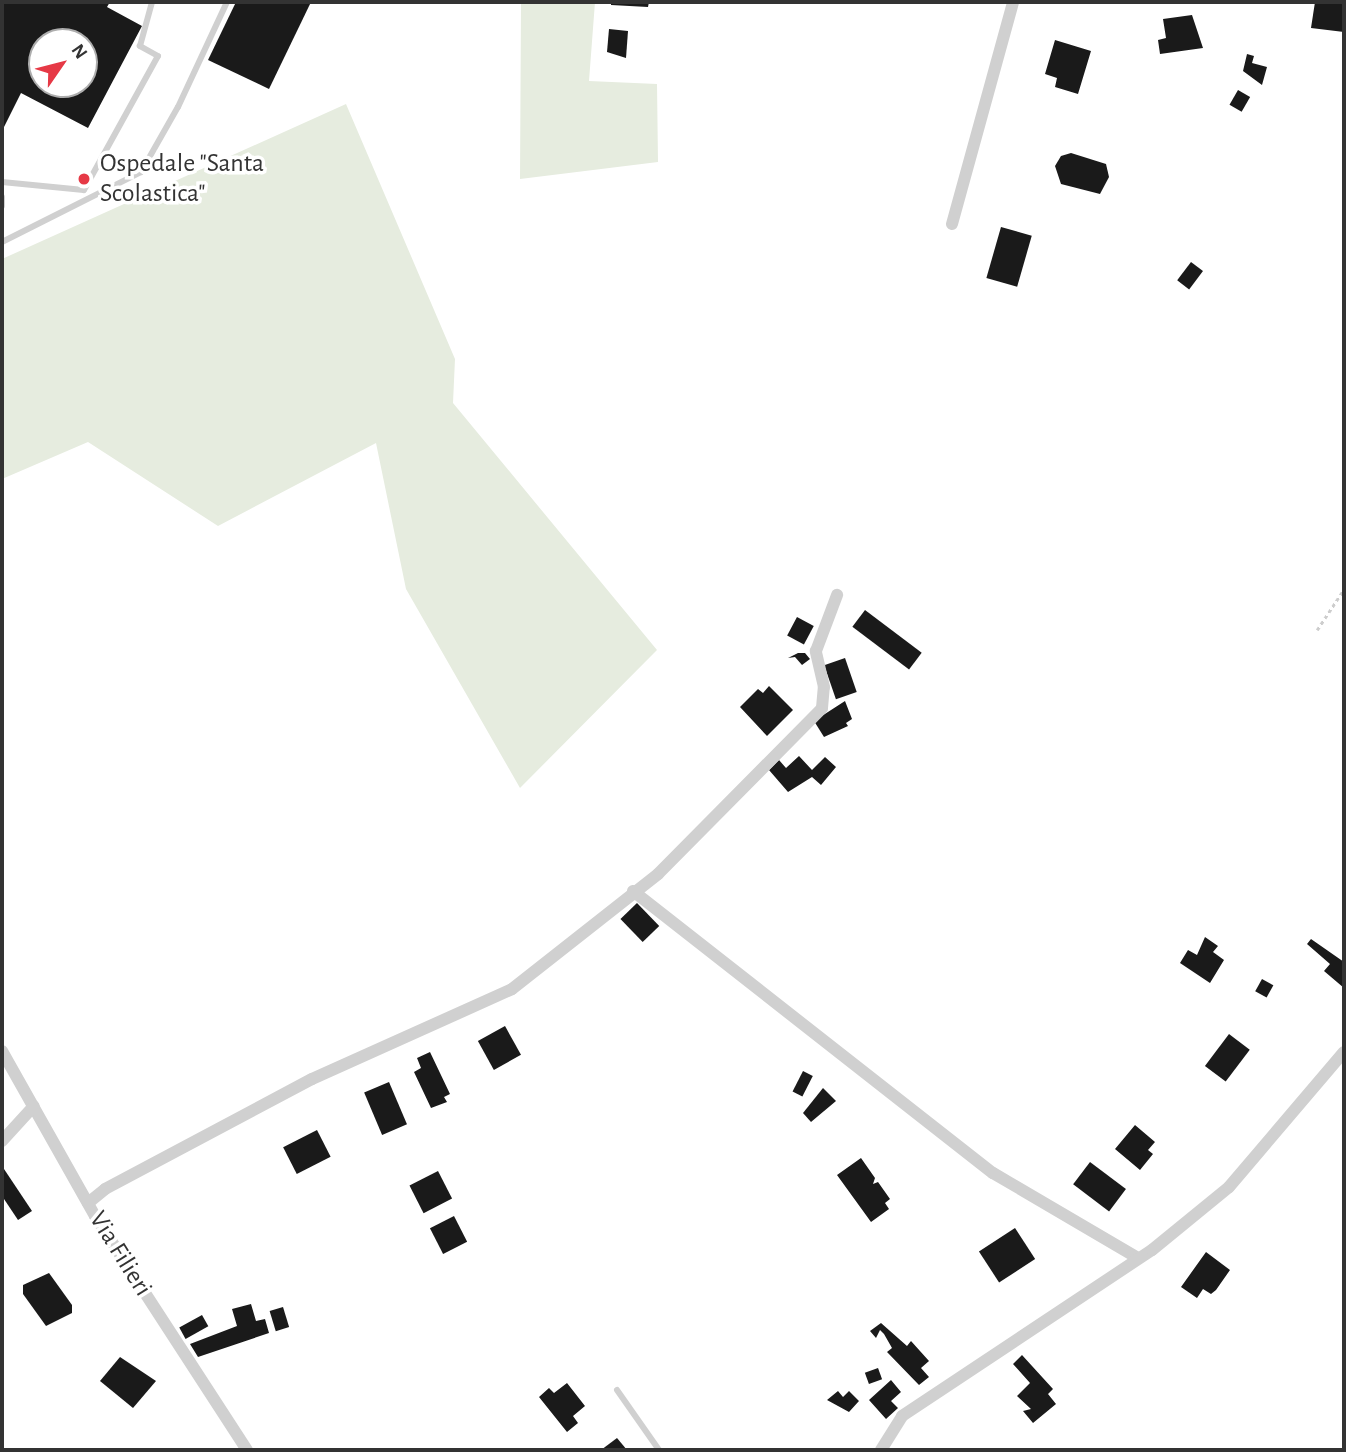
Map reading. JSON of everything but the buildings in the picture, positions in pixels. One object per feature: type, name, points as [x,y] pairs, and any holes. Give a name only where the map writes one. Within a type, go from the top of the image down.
[{"type":"street","points":[[952,224],[1013,2]]},
{"type":"street","points":[[88,1203],[127,1177],[312,1079],[512,989],[634,891],[699,835],[822,708],[824,687],[816,651],[837,595]]},
{"type":"street","points":[[634,891],[993,1173],[1138,1258]]},
{"type":"street","name":"Via Filieri","points":[[2,1051],[88,1203],[247,1450]]},
{"type":"street","points":[[881,1450],[902,1416],[1138,1258],[1229,1187],[1344,1052]]},
{"type":"street","points":[[2,1141],[34,1107]]},
{"type":"lane","points":[[2,182],[84,190],[158,56],[140,47],[152,2]]},
{"type":"lane","points":[[2,242],[141,172],[178,107],[227,2]]},
{"type":"lane","points":[[2,197],[2,206]]},
{"type":"lane","points":[[617,1390],[659,1450]]},
{"type":"path","points":[[1317,630],[1344,589]]},
{"type":"shaded area","points":[[521,2],[595,2],[589,81],[657,84],[658,162],[520,179]]},
{"type":"shaded area","points":[[346,104],[455,359],[453,403],[657,650],[520,788],[406,589],[376,443],[218,526],[88,442],[2,479],[2,259]]},
{"type":"place","name":"Ospedale \"Santa Scolastica\"","points":[[84,179]]}]
